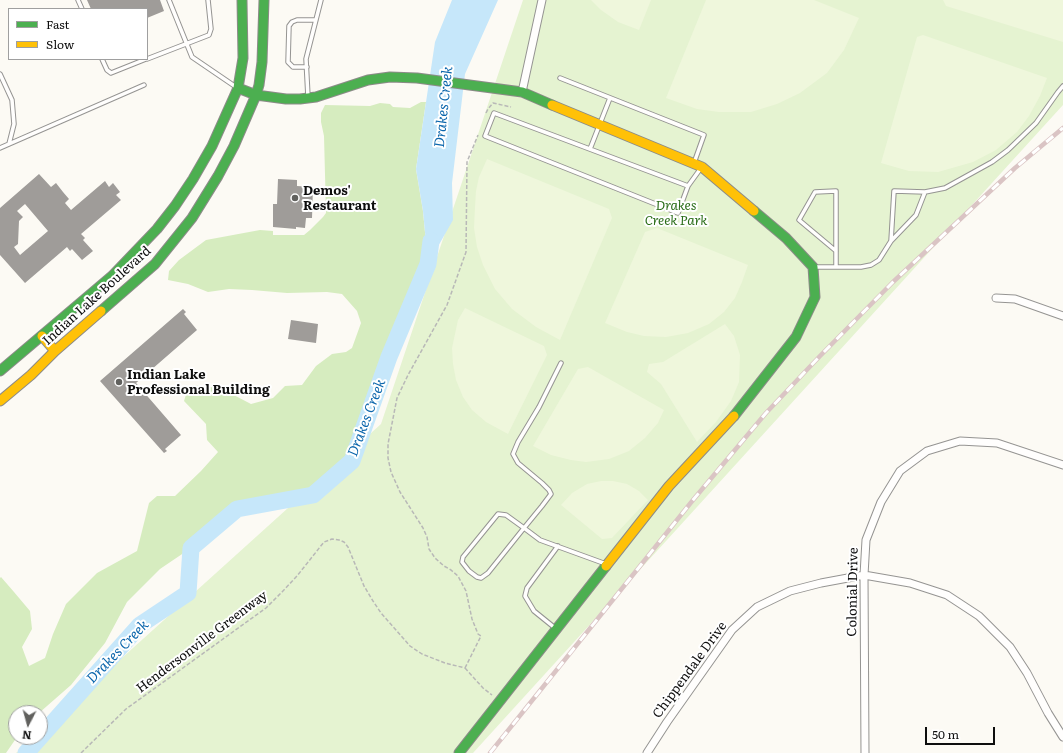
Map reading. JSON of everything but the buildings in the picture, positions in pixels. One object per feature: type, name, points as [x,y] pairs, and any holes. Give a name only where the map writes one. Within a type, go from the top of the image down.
[{"type":"street","name":"Indian Lake Boulevard","points":[[0,371],[112,276],[157,229],[194,179],[208,153],[238,88],[243,58],[242,0]]},
{"type":"street","name":"Indian Lake Boulevard","points":[[0,402],[31,375],[55,351],[155,264],[192,218],[218,176],[234,146],[256,95],[262,62],[264,0]]},
{"type":"street","points":[[522,92],[542,0]]},
{"type":"street","points":[[238,88],[256,95],[286,99],[308,98],[316,97],[368,80],[390,77],[417,78],[482,88],[522,92],[698,165],[786,238],[813,267],[815,297],[796,337],[729,422],[669,486],[459,753]]},
{"type":"street","points":[[996,298],[1015,299],[1063,316]]},
{"type":"street","points":[[42,336],[55,351]]},
{"type":"street","name":"Colonial Drive","points":[[865,753],[864,575],[866,540],[881,502],[900,472],[927,451],[960,441],[997,443],[1063,465]]},
{"type":"street","name":"Chippendale Drive","points":[[647,753],[732,630],[757,606],[790,591],[821,582],[864,575],[910,583],[947,595],[979,616],[1010,647],[1027,673],[1048,713],[1063,737]]},
{"type":"lane","points":[[169,0],[192,57],[238,88]]},
{"type":"lane","points":[[148,59],[209,34],[211,29],[208,0]]},
{"type":"lane","points":[[308,98],[306,59],[321,0]]},
{"type":"lane","points":[[307,67],[293,67],[288,62],[289,26],[292,22],[297,20],[316,20]]},
{"type":"lane","points":[[102,60],[107,70],[111,73],[144,60]]},
{"type":"lane","points":[[0,74],[12,100],[14,124],[9,144]]},
{"type":"lane","points":[[560,78],[704,135],[698,165],[688,186],[678,214],[485,136],[494,113],[688,186]]},
{"type":"lane","points":[[0,148],[144,85]]},
{"type":"lane","points":[[892,241],[894,191],[925,192],[945,188],[992,162],[1008,150],[1036,122],[1063,86]]},
{"type":"lane","points":[[590,149],[610,98]]},
{"type":"lane","points":[[836,251],[799,220],[815,192],[836,191],[836,251],[836,267]]},
{"type":"lane","points":[[813,267],[861,267],[870,265],[878,260],[892,241],[916,215],[925,192]]},
{"type":"lane","points":[[561,363],[540,407],[518,442],[513,454],[518,463],[542,483],[551,494],[524,528],[488,573],[481,578],[478,577],[469,571],[462,562],[462,557],[498,514],[506,515],[524,528],[540,540],[607,565]]},
{"type":"lane","points":[[556,629],[534,611],[525,596],[527,588],[558,546]]},
{"type":"path","points":[[485,115],[488,108],[493,103],[511,107]]},
{"type":"path","points":[[479,134],[467,162],[466,252],[447,305],[408,375],[397,398],[388,444],[388,458],[391,472],[400,492],[423,528],[427,537],[429,549],[435,558],[458,576],[466,592],[472,619],[478,634],[481,636],[465,668],[483,688],[492,695],[501,699]]},
{"type":"path","name":"Hendersonville Greenway","points":[[81,753],[126,709],[266,608],[297,576],[324,542],[332,539],[344,542],[348,547],[364,586],[373,601],[381,613],[410,646],[422,654],[445,663],[465,668]]},
{"type":"green space","name":"Drakes Creek Park","points":[[523,0],[1063,0],[1063,105],[473,753],[16,753],[25,745],[48,745],[48,725],[381,424]]},
{"type":"green space","points":[[591,0],[651,0],[639,30],[618,22],[601,10]]},
{"type":"green space","points":[[706,0],[814,0],[859,18],[844,50],[827,73],[800,93],[777,104],[751,112],[719,112],[697,109],[666,98]]},
{"type":"green space","points":[[943,0],[1063,0],[1063,42],[946,6]]},
{"type":"green space","points":[[923,35],[1047,78],[1040,96],[1029,116],[1017,132],[996,150],[973,162],[938,172],[909,171],[881,163],[917,37]]},
{"type":"green space","points":[[421,102],[426,102],[416,169],[423,211],[428,264],[389,357],[352,461],[313,495],[237,509],[191,548],[160,569],[127,602],[105,643],[71,685],[48,705],[8,705],[8,745],[12,745],[6,753],[0,753],[0,578],[1,577],[30,611],[32,629],[22,647],[29,666],[45,658],[53,634],[66,604],[97,573],[137,551],[149,503],[157,496],[175,496],[218,452],[207,440],[206,424],[184,401],[189,385],[212,387],[228,392],[251,404],[273,398],[285,386],[302,385],[316,366],[332,354],[346,352],[352,348],[361,323],[357,311],[342,294],[327,292],[287,293],[229,289],[208,292],[188,284],[168,280],[169,271],[179,260],[206,240],[260,230],[273,231],[273,235],[304,235],[323,217],[326,213],[324,136],[321,113],[325,105],[370,106],[380,103],[390,104],[393,107],[410,108]]},
{"type":"green space","points":[[487,159],[609,209],[612,218],[560,340],[536,327],[512,309],[495,289],[483,265],[477,247],[474,228],[476,191],[479,177]]},
{"type":"green space","points":[[657,228],[748,265],[735,298],[724,312],[709,324],[688,333],[666,337],[644,336],[627,332],[605,323],[645,232]]},
{"type":"green space","points":[[465,308],[544,346],[547,355],[508,434],[486,422],[472,410],[463,397],[456,380],[452,348],[458,320]]},
{"type":"green space","points":[[725,324],[734,336],[740,355],[739,382],[731,401],[716,422],[697,442],[661,384],[647,372],[649,364],[663,362]]},
{"type":"green space","points":[[588,367],[664,410],[658,423],[645,438],[629,451],[609,459],[586,462],[571,460],[551,455],[533,446],[578,369]]},
{"type":"green space","points":[[601,481],[613,481],[627,484],[639,491],[648,500],[612,538],[602,539],[561,505],[572,493],[587,484]]},
{"type":"water","points":[[452,0],[498,0],[465,74],[452,183],[453,220],[428,264],[423,211],[416,169],[435,42]]},
{"type":"waterway","name":"Drakes Creek","points":[[26,753],[140,625],[188,593],[191,548],[237,509],[313,495],[352,461],[389,357],[428,264],[431,241]]},
{"type":"railway","points":[[490,753],[693,500],[766,413],[893,282],[1015,168],[1063,128]]},
{"type":"traffic: fast","points":[[0,371],[112,276],[157,229],[193,179],[212,146],[238,88],[243,58],[242,0]]},
{"type":"traffic: fast","points":[[101,311],[155,264],[192,218],[218,176],[234,146],[259,85],[262,62],[264,0]]},
{"type":"traffic: fast","points":[[238,88],[256,95],[286,99],[300,99],[316,97],[368,80],[390,77],[417,78],[522,92],[552,105]]},
{"type":"traffic: fast","points":[[734,416],[796,337],[815,297],[813,267],[786,238],[754,211]]},
{"type":"traffic: fast","points":[[459,753],[606,566]]},
{"type":"traffic: slow","points":[[552,105],[702,167],[754,211]]},
{"type":"traffic: slow","points":[[0,401],[31,375],[55,351],[101,311]]},
{"type":"traffic: slow","points":[[42,336],[55,351]]},
{"type":"traffic: slow","points":[[606,566],[669,486],[734,416]]},
{"type":"place","name":"Demos' Restaurant","points":[[295,198]]},
{"type":"place","name":"Indian Lake Professional Building","points":[[119,382]]}]
